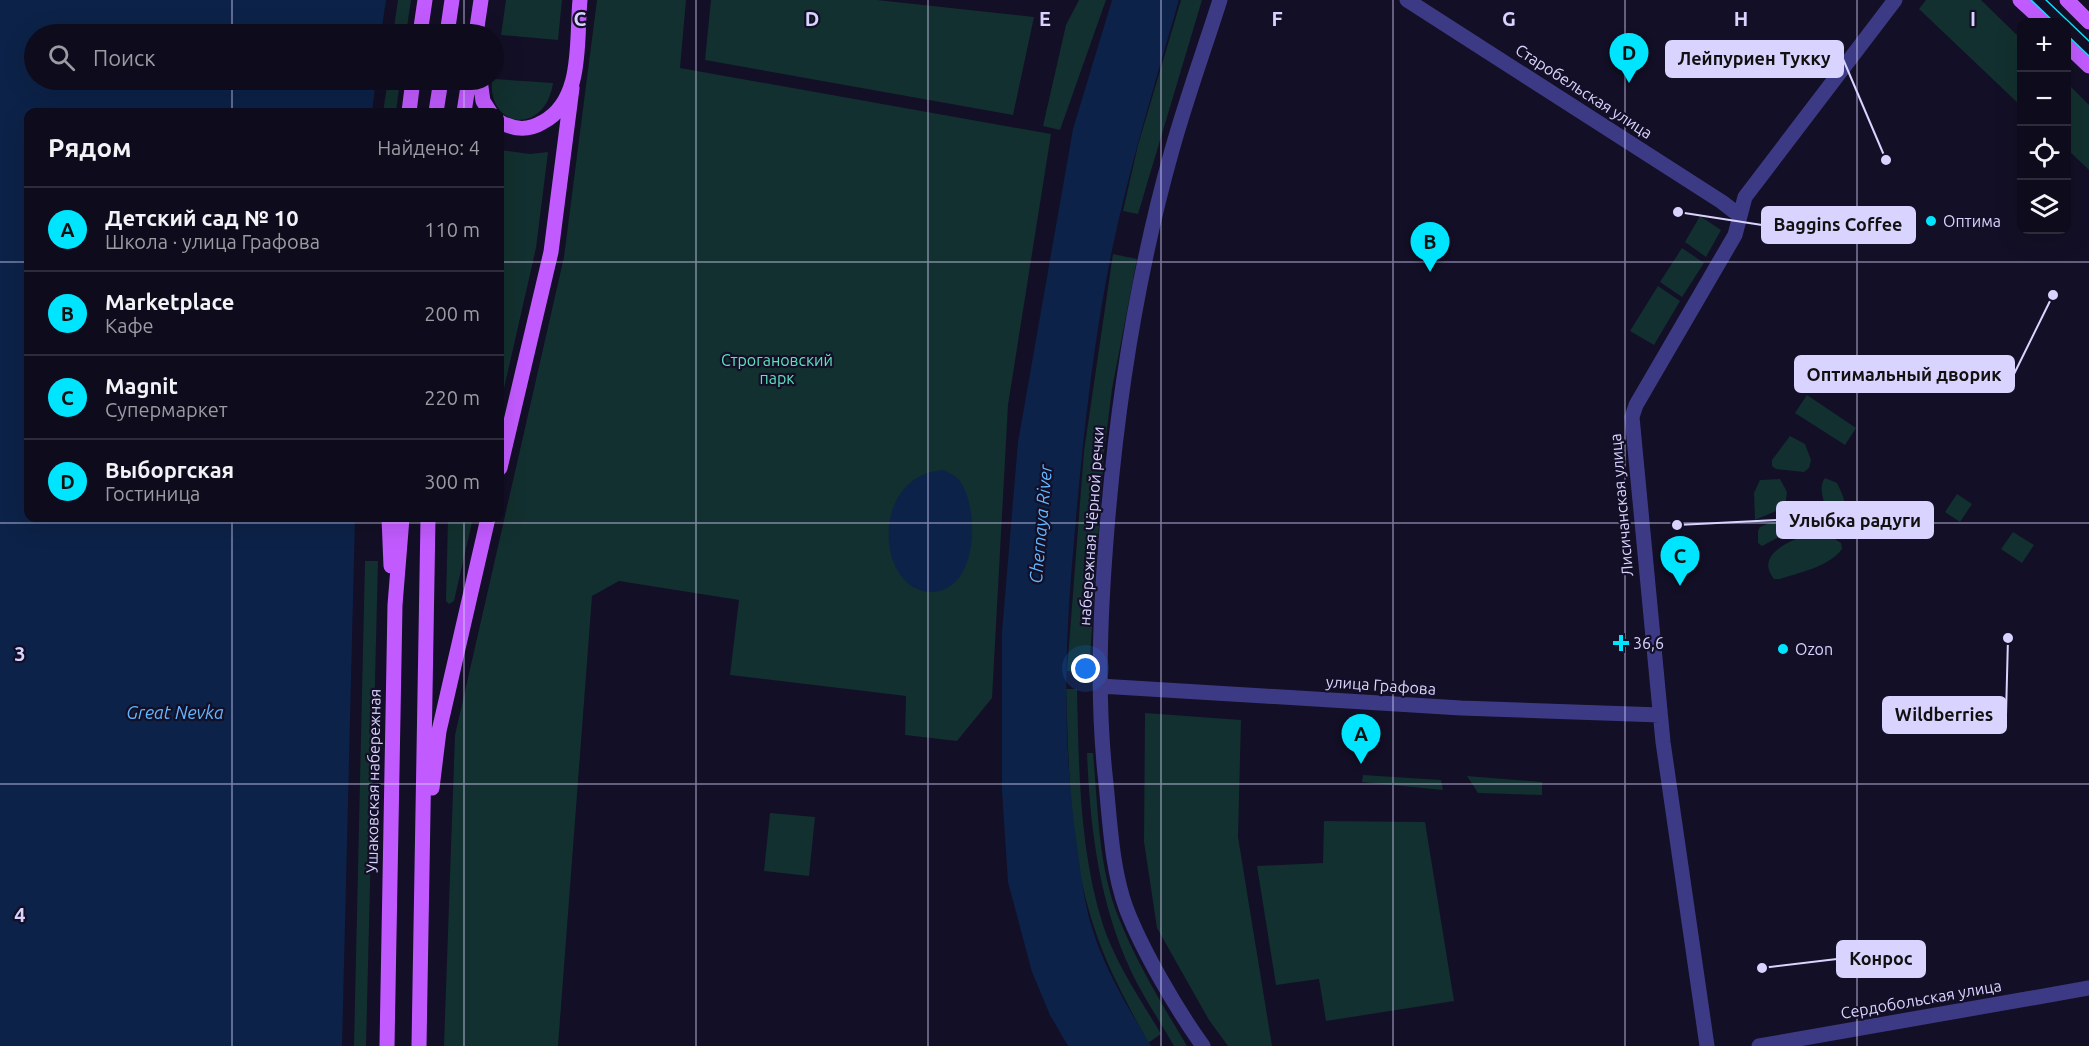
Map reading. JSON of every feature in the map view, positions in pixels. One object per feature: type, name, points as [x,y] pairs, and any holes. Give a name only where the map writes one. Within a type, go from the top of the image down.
[{"type":"main road","points":[[421,24],[424,0]]},
{"type":"main road","points":[[448,24],[452,0]]},
{"type":"main road","points":[[504,451],[551,252],[572,88],[580,0]]},
{"type":"main road","points":[[2020,0],[2040,18]]},
{"type":"main road","points":[[2067,0],[2089,22]]},
{"type":"main road","points":[[479,24],[480,5]]},
{"type":"main road","points":[[2071,48],[2089,66]]},
{"type":"main road","points":[[504,124],[510,128],[524,129],[537,126],[558,112],[572,88]]},
{"type":"main road","points":[[410,108],[412,90]]},
{"type":"main road","points":[[437,108],[439,90]]},
{"type":"main road","points":[[465,108],[467,90]]},
{"type":"main road","points":[[481,90],[483,101],[487,108]]},
{"type":"main road","points":[[389,522],[394,605]]},
{"type":"main road","name":"Ушаковская набережная","points":[[387,1046],[394,605],[402,522]]},
{"type":"main road","points":[[419,1046],[428,522]]},
{"type":"main road","points":[[423,850],[439,731],[487,522]]},
{"type":"street","name":"набережная Чёрной речки","points":[[1203,1046],[1165,985],[1126,909],[1114,859],[1101,738],[1100,686],[1104,567],[1121,391],[1139,290],[1172,151],[1220,0]]},
{"type":"street","name":"Старобельская улица","points":[[1407,0],[1693,183],[1740,216]]},
{"type":"street","name":"Лисичанская улица","points":[[1707,1046],[1660,715],[1632,417],[1636,405],[1735,235],[1745,197],[1895,0]]},
{"type":"street","name":"улица Графова","points":[[1100,686],[1461,708],[1660,715]]},
{"type":"street","name":"Сердобольская улица","points":[[1759,1046],[2089,988]]},
{"type":"green space","points":[[398,0],[411,0],[407,24],[394,24]]},
{"type":"green space","points":[[506,0],[562,0],[558,40],[504,35],[503,24]]},
{"type":"green space","name":"Строгановский парк","points":[[597,0],[686,0],[680,68],[1051,134],[1008,405],[992,698],[957,741],[905,735],[906,696],[730,675],[739,600],[619,581],[592,596],[558,1046],[444,1046],[455,735],[564,257]]},
{"type":"green space","points":[[711,0],[877,0],[1034,17],[1013,115],[705,60]]},
{"type":"green space","points":[[1079,0],[1106,0],[1060,130],[1043,126],[1066,25]]},
{"type":"green space","points":[[1181,0],[1202,0],[1138,214],[1123,211],[1138,145]]},
{"type":"green space","points":[[1926,0],[1981,0],[2017,35],[2017,102],[1919,9]]},
{"type":"green space","points":[[504,80],[553,83],[548,100],[539,112],[529,118],[518,120],[507,116],[504,114],[504,108],[498,108],[493,90],[504,90]]},
{"type":"green space","points":[[2071,87],[2089,105],[2089,170],[2071,153]]},
{"type":"green space","points":[[386,90],[399,90],[396,108],[384,108]]},
{"type":"green space","points":[[504,151],[530,154],[548,152],[536,248],[504,388]]},
{"type":"green space","points":[[1700,216],[1721,230],[1706,257],[1685,242]]},
{"type":"green space","points":[[1682,248],[1704,263],[1682,297],[1660,282]]},
{"type":"green space","points":[[1113,254],[1137,259],[1112,389],[1104,453],[1089,672],[1067,671],[1084,451]]},
{"type":"green space","points":[[1658,286],[1680,301],[1654,345],[1630,331]]},
{"type":"green space","points":[[1807,395],[1856,428],[1845,445],[1795,413]]},
{"type":"green space","points":[[1790,436],[1805,444],[1811,460],[1809,468],[1804,472],[1776,469],[1772,466],[1772,460]]},
{"type":"green space","points":[[1825,478],[1837,483],[1843,496],[1845,515],[1844,520],[1839,523],[1834,522],[1828,512],[1822,494]]},
{"type":"green space","points":[[1780,479],[1787,492],[1785,507],[1755,520],[1754,493],[1760,480]]},
{"type":"green space","points":[[1957,494],[1972,504],[1960,522],[1945,512]]},
{"type":"green space","points":[[1791,513],[1796,517],[1792,530],[1762,546],[1758,543],[1760,527]]},
{"type":"green space","points":[[448,522],[472,522],[454,601],[449,604],[446,601]]},
{"type":"green space","points":[[1824,532],[1841,543],[1842,549],[1836,555],[1814,568],[1774,579],[1769,569],[1769,560],[1774,552],[1793,540]]},
{"type":"green space","points":[[2013,532],[2034,545],[2022,563],[2001,549]]},
{"type":"green space","points":[[365,561],[378,561],[366,1046],[354,1046]]},
{"type":"green space","points":[[1066,689],[1077,689],[1082,808],[1095,896],[1103,925],[1115,954],[1161,1034],[1148,1043],[1106,959],[1086,901],[1072,811]]},
{"type":"green space","points":[[1145,713],[1241,720],[1238,837],[1272,1046],[1228,1046],[1209,1020],[1157,928],[1144,842]]},
{"type":"green space","points":[[1087,753],[1093,753],[1100,836],[1111,897],[1141,966],[1187,1046],[1174,1046],[1146,1000],[1120,945],[1098,864]]},
{"type":"green space","points":[[1363,775],[1441,780],[1443,790],[1362,782]]},
{"type":"green space","points":[[1467,776],[1542,782],[1542,795],[1478,793]]},
{"type":"green space","points":[[770,813],[815,817],[809,876],[764,871]]},
{"type":"green space","points":[[1324,821],[1425,822],[1454,1001],[1326,1021],[1319,979],[1276,985],[1257,866],[1323,863]]},
{"type":"water","name":"Great Nevka","points":[[0,0],[386,0],[382,24],[24,24],[24,90],[375,90],[372,108],[24,108],[24,522],[355,522],[342,1046],[0,1046]]},
{"type":"water","name":"Chernaya River","points":[[1112,0],[1179,0],[1143,124],[1104,291],[1082,454],[1071,577],[1066,712],[1073,812],[1083,889],[1090,921],[1111,976],[1151,1046],[1068,1046],[1050,1015],[1032,972],[1008,882],[1002,791],[1002,632],[1018,442],[1073,129]]},
{"type":"water","points":[[944,470],[959,480],[966,493],[972,528],[971,547],[966,565],[958,579],[946,589],[930,592],[912,586],[899,572],[891,553],[889,531],[893,510],[903,490],[920,476]]},
{"type":"tram line","points":[[2031,0],[2050,18]]},
{"type":"tram line","points":[[2046,0],[2089,41]]},
{"type":"tram line","points":[[2071,39],[2089,56]]},
{"type":"place","name":"Выборгская","points":[[1629,83]]},
{"type":"place","name":"Лейпуриен Тукку","points":[[1886,160]]},
{"type":"place","name":"Baggins Coffee","points":[[1678,212]]},
{"type":"place","name":"Оптима","points":[[1931,221]]},
{"type":"place","name":"Marketplace","points":[[1430,272]]},
{"type":"place","name":"Оптимальный дворик","points":[[2053,295]]},
{"type":"place","name":"Улыбка радуги","points":[[1677,525]]},
{"type":"place","name":"Magnit","points":[[1680,586]]},
{"type":"place","name":"Wildberries","points":[[2008,638]]},
{"type":"place","name":"36,6","points":[[1621,643]]},
{"type":"place","name":"Ozon","points":[[1783,649]]},
{"type":"place","name":"Детский сад № 10","points":[[1361,764]]},
{"type":"place","name":"Конрос","points":[[1762,968]]}]
